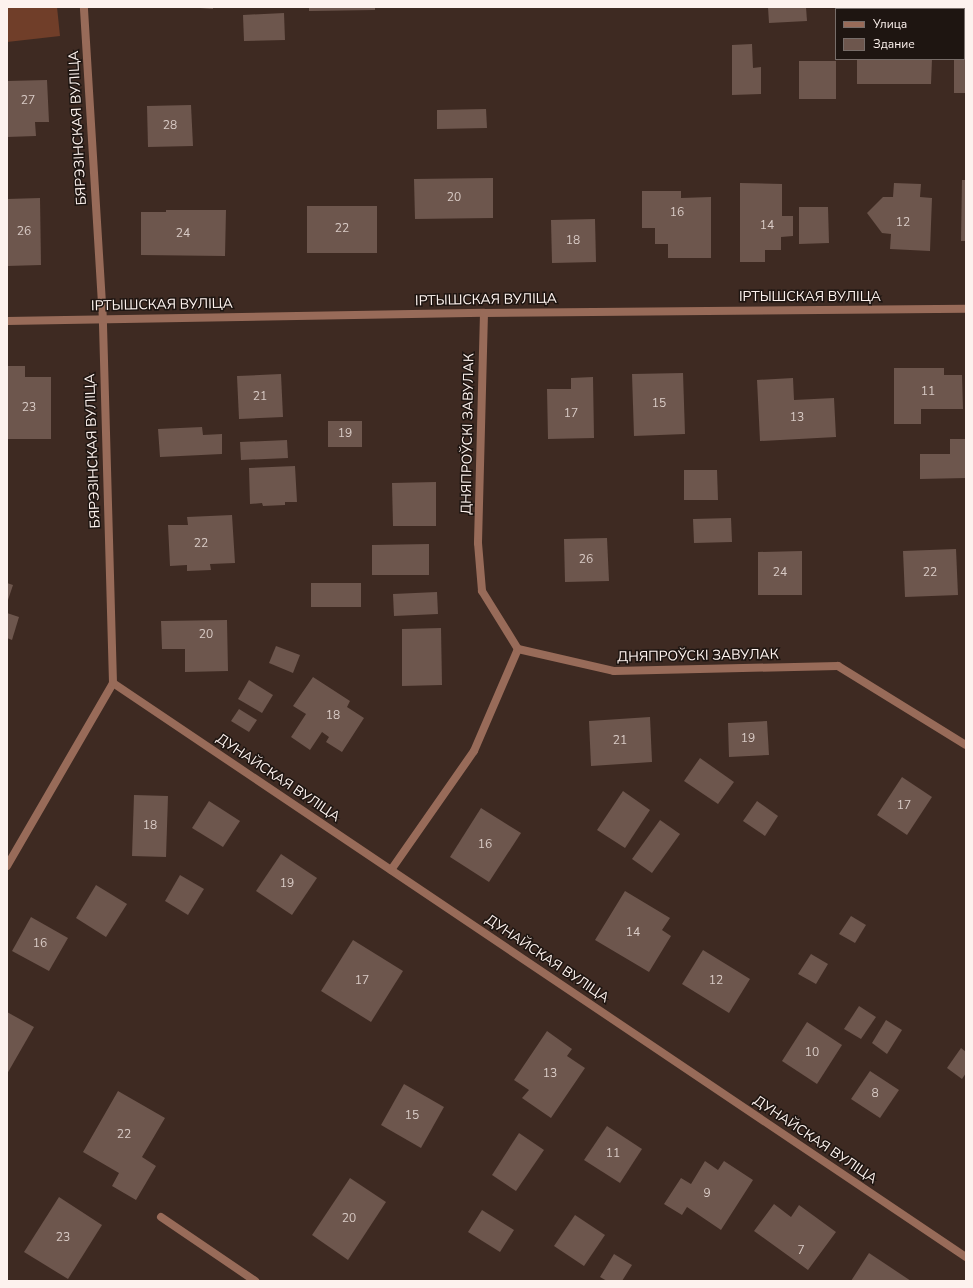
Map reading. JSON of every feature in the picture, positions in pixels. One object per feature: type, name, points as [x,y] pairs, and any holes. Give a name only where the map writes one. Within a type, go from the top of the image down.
[{"type":"street","name":"БЯРЭЗІНСКАЯ ВУЛІЦА","points":[[84,7],[103,320],[113,683]]},
{"type":"street","name":"ІРТЫШСКАЯ ВУЛІЦА","points":[[7,321],[484,313],[966,308]]},
{"type":"street","name":"ДНЯПРОЎСКІ ЗАВУЛАК","points":[[484,313],[478,543],[482,591],[518,649],[614,671],[838,666],[966,746]]},
{"type":"street","points":[[391,870],[474,751],[518,649]]},
{"type":"street","points":[[7,866],[113,683]]},
{"type":"street","name":"ДУНАЙСКАЯ ВУЛІЦА","points":[[113,683],[966,1257]]},
{"type":"street","points":[[161,1217],[256,1281]]},
{"type":"shaded area","points":[[7,7],[57,7],[60,36],[7,42]]},
{"type":"building","points":[[213,7],[213,9],[200,8]]},
{"type":"building","points":[[309,7],[375,7],[375,10],[309,11]]},
{"type":"building","points":[[768,7],[806,7],[807,21],[769,23]]},
{"type":"building","points":[[284,13],[285,40],[244,41],[243,15]]},
{"type":"building","points":[[966,26],[966,93],[954,93],[954,60],[965,60]]},
{"type":"building","points":[[752,44],[753,68],[761,67],[761,94],[732,95],[732,45]]},
{"type":"building","points":[[857,60],[932,60],[931,84],[857,84]]},
{"type":"building","points":[[799,61],[836,61],[836,99],[799,99]]},
{"type":"building","points":[[47,80],[49,122],[35,122],[36,136],[7,137],[7,81]]},
{"type":"building","points":[[191,105],[193,146],[148,147],[147,106]]},
{"type":"building","points":[[486,109],[487,128],[437,129],[437,110]]},
{"type":"building","points":[[493,178],[493,218],[415,219],[414,179]]},
{"type":"building","points":[[962,180],[966,180],[966,241],[961,241]]},
{"type":"building","points":[[740,183],[782,184],[782,216],[793,216],[793,236],[781,237],[781,250],[765,250],[765,262],[740,262]]},
{"type":"building","points":[[894,183],[921,184],[920,197],[932,198],[930,251],[890,249],[891,234],[882,233],[867,213],[883,197],[893,197]]},
{"type":"building","points":[[642,191],[681,191],[681,198],[711,197],[711,258],[668,258],[668,244],[655,244],[655,228],[642,228]]},
{"type":"building","points":[[40,198],[41,265],[7,266],[7,199]]},
{"type":"building","points":[[307,206],[377,206],[377,253],[307,253]]},
{"type":"building","points":[[799,207],[828,207],[829,243],[799,244]]},
{"type":"building","points":[[166,210],[226,210],[225,256],[141,255],[141,212],[166,212]]},
{"type":"building","points":[[595,219],[596,262],[552,263],[551,220]]},
{"type":"building","points":[[7,366],[25,366],[25,377],[51,377],[51,439],[7,439]]},
{"type":"building","points":[[894,368],[944,368],[944,375],[962,375],[963,409],[921,409],[921,424],[894,424]]},
{"type":"building","points":[[683,373],[685,434],[634,436],[632,374]]},
{"type":"building","points":[[281,374],[283,417],[239,419],[237,376]]},
{"type":"building","points":[[593,377],[594,438],[548,439],[547,389],[571,389],[571,378]]},
{"type":"building","points":[[793,378],[794,400],[834,398],[836,437],[760,441],[757,380]]},
{"type":"building","points":[[328,421],[362,421],[362,447],[328,447]]},
{"type":"building","points":[[202,427],[203,435],[222,434],[222,454],[160,457],[158,429]]},
{"type":"building","points":[[950,439],[966,439],[966,478],[920,479],[920,454],[950,454]]},
{"type":"building","points":[[287,440],[288,458],[241,460],[240,442]]},
{"type":"building","points":[[295,466],[297,502],[285,502],[285,505],[263,506],[262,503],[250,504],[249,468]]},
{"type":"building","points":[[684,470],[717,470],[718,500],[684,500]]},
{"type":"building","points":[[436,482],[436,526],[393,526],[392,483]]},
{"type":"building","points":[[232,515],[235,563],[210,564],[211,570],[187,571],[187,565],[170,566],[168,525],[188,525],[187,517]]},
{"type":"building","points":[[731,518],[732,542],[694,543],[693,519]]},
{"type":"building","points":[[607,538],[609,581],[565,582],[564,539]]},
{"type":"building","points":[[429,544],[429,575],[372,575],[372,545]]},
{"type":"building","points":[[956,549],[958,595],[905,597],[903,551]]},
{"type":"building","points":[[802,551],[802,595],[758,595],[758,552]]},
{"type":"building","points":[[7,583],[13,585],[7,603]]},
{"type":"building","points":[[311,583],[361,583],[361,607],[311,607]]},
{"type":"building","points":[[437,592],[438,614],[394,616],[393,594]]},
{"type":"building","points":[[7,613],[19,617],[12,640],[7,638]]},
{"type":"building","points":[[227,620],[228,671],[185,672],[185,649],[162,649],[161,621]]},
{"type":"building","points":[[441,628],[442,685],[402,686],[402,629]]},
{"type":"building","points":[[276,646],[300,655],[293,673],[269,663]]},
{"type":"building","points":[[313,677],[350,701],[347,707],[364,718],[342,752],[326,742],[329,737],[322,732],[310,750],[291,737],[306,714],[293,706]]},
{"type":"building","points":[[249,680],[273,695],[262,713],[238,699]]},
{"type":"building","points":[[239,709],[257,720],[249,732],[231,721]]},
{"type":"building","points":[[650,717],[652,762],[591,766],[589,721]]},
{"type":"building","points":[[767,721],[769,755],[729,757],[728,723]]},
{"type":"building","points":[[700,758],[734,782],[718,804],[684,781]]},
{"type":"building","points":[[902,777],[932,797],[907,835],[877,815]]},
{"type":"building","points":[[623,791],[650,810],[625,848],[597,830]]},
{"type":"building","points":[[134,795],[168,796],[166,857],[132,856]]},
{"type":"building","points":[[209,801],[240,821],[223,847],[192,828]]},
{"type":"building","points":[[757,801],[778,816],[765,836],[743,821]]},
{"type":"building","points":[[481,808],[521,833],[489,882],[450,857]]},
{"type":"building","points":[[660,820],[680,834],[652,873],[632,859]]},
{"type":"building","points":[[281,854],[317,878],[292,915],[256,891]]},
{"type":"building","points":[[180,875],[204,889],[188,915],[165,901]]},
{"type":"building","points":[[96,885],[127,904],[106,937],[76,918]]},
{"type":"building","points":[[625,891],[670,918],[662,930],[671,936],[649,972],[595,940]]},
{"type":"building","points":[[851,916],[866,925],[855,943],[839,934]]},
{"type":"building","points":[[31,917],[68,938],[49,971],[12,951]]},
{"type":"building","points":[[353,940],[403,971],[371,1022],[321,991]]},
{"type":"building","points":[[703,950],[750,979],[729,1013],[682,984]]},
{"type":"building","points":[[811,954],[828,964],[816,984],[798,974]]},
{"type":"building","points":[[859,1006],[876,1017],[861,1039],[844,1029]]},
{"type":"building","points":[[7,1012],[34,1027],[7,1074]]},
{"type":"building","points":[[886,1020],[902,1030],[887,1054],[872,1043]]},
{"type":"building","points":[[807,1022],[842,1045],[817,1084],[782,1061]]},
{"type":"building","points":[[547,1031],[572,1049],[567,1056],[585,1068],[551,1118],[522,1098],[529,1090],[514,1080]]},
{"type":"building","points":[[961,1048],[966,1052],[966,1073],[962,1079],[947,1068]]},
{"type":"building","points":[[870,1071],[899,1090],[880,1118],[851,1099]]},
{"type":"building","points":[[404,1084],[444,1107],[421,1148],[381,1125]]},
{"type":"building","points":[[118,1091],[165,1118],[142,1157],[156,1166],[136,1200],[112,1186],[119,1173],[83,1152]]},
{"type":"building","points":[[607,1126],[642,1149],[620,1183],[584,1160]]},
{"type":"building","points":[[519,1133],[544,1150],[516,1191],[492,1175]]},
{"type":"building","points":[[705,1161],[718,1170],[724,1161],[753,1180],[721,1230],[687,1207],[682,1215],[664,1204],[681,1178],[691,1184]]},
{"type":"building","points":[[350,1178],[386,1202],[348,1260],[312,1235]]},
{"type":"building","points":[[59,1197],[102,1225],[68,1279],[24,1252]]},
{"type":"building","points":[[774,1204],[791,1217],[799,1205],[836,1232],[808,1270],[754,1231]]},
{"type":"building","points":[[482,1210],[514,1230],[500,1252],[468,1232]]},
{"type":"building","points":[[575,1215],[605,1235],[584,1266],[554,1246]]},
{"type":"building","points":[[869,1253],[911,1281],[851,1281]]},
{"type":"building","points":[[614,1254],[632,1265],[622,1281],[607,1281],[600,1277]]}]
